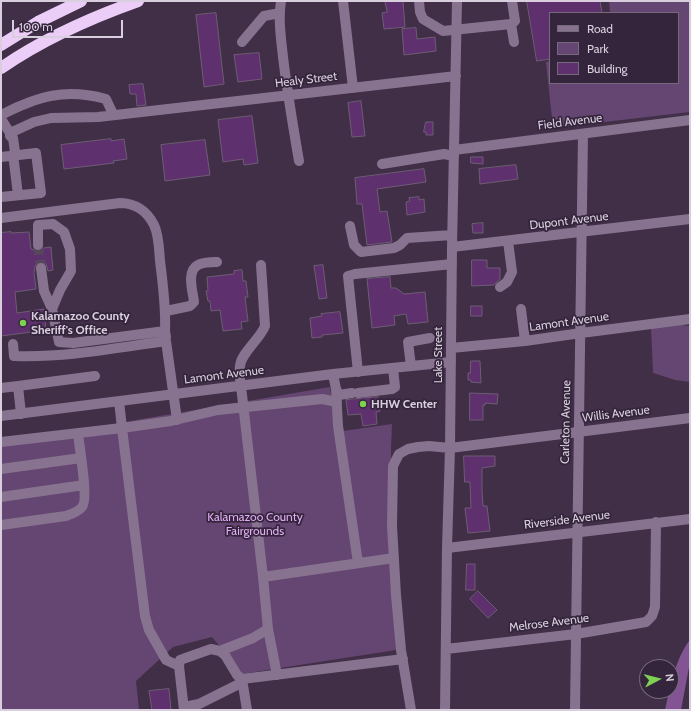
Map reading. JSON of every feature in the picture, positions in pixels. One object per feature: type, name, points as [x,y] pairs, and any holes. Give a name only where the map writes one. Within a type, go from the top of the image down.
[{"type":"highway","points":[[1,45],[38,22],[81,1]]},
{"type":"highway","points":[[1,68],[43,41],[104,13],[138,1]]},
{"type":"street","points":[[281,1],[281,32],[288,96],[299,161]]},
{"type":"street","points":[[343,1],[353,88]]},
{"type":"street","points":[[418,1],[422,19],[443,30],[511,24],[515,20],[512,1]]},
{"type":"street","name":"Lake Street","points":[[445,710],[457,1]]},
{"type":"street","points":[[242,42],[264,16],[280,13]]},
{"type":"street","points":[[511,24],[514,42]]},
{"type":"street","name":"Healy Street","points":[[10,134],[34,122],[51,118],[98,117],[113,114],[288,96],[456,76]]},
{"type":"street","points":[[1,116],[22,104],[46,96],[63,93],[91,95],[106,99],[113,114]]},
{"type":"street","points":[[1,119],[13,138],[15,152],[13,155],[18,195]]},
{"type":"street","name":"Field Avenue","points":[[382,164],[583,134],[690,120]]},
{"type":"street","name":"Carleton Avenue","points":[[575,710],[583,134]]},
{"type":"street","points":[[1,157],[36,153],[41,193],[1,197]]},
{"type":"street","points":[[1,218],[120,203],[132,204],[147,215],[155,229],[166,311],[166,336],[177,420]]},
{"type":"street","name":"Dupont Avenue","points":[[452,247],[690,219]]},
{"type":"street","points":[[38,245],[38,225],[53,224],[64,232],[70,249],[71,271],[60,290],[52,309]]},
{"type":"street","points":[[350,226],[354,245],[361,252],[394,248],[400,245],[407,238],[452,235]]},
{"type":"street","points":[[500,287],[507,282],[512,272],[508,241]]},
{"type":"street","points":[[166,311],[190,306],[194,302],[192,272],[198,264],[217,262]]},
{"type":"street","points":[[261,264],[265,326],[263,332],[242,360],[240,366],[243,407],[268,629],[276,675]]},
{"type":"street","points":[[358,372],[348,276],[452,264]]},
{"type":"street","points":[[41,268],[44,290],[52,309],[59,342],[74,344],[166,336]]},
{"type":"street","points":[[521,309],[525,341]]},
{"type":"street","name":"Lamont Avenue","points":[[451,348],[525,341],[690,319]]},
{"type":"street","points":[[13,344],[14,356],[36,357],[110,349],[166,336]]},
{"type":"street","points":[[411,366],[408,342],[430,338]]},
{"type":"street","name":"Lamont Avenue","points":[[1,416],[334,374],[451,362]]},
{"type":"street","points":[[336,389],[339,395],[392,389],[395,387],[393,368]]},
{"type":"street","points":[[334,374],[338,426],[358,563]]},
{"type":"street","points":[[1,388],[95,376]]},
{"type":"street","points":[[18,386],[21,414]]},
{"type":"street","points":[[1,442],[122,428],[177,420],[218,410],[243,407],[322,398],[337,402]]},
{"type":"street","points":[[119,401],[145,616],[149,630],[166,660],[179,666]]},
{"type":"street","name":"Willis Avenue","points":[[411,710],[403,659],[396,595],[392,526],[393,466],[399,454],[418,446],[450,448],[690,418]]},
{"type":"street","points":[[1,525],[66,516],[83,507],[85,500],[78,433]]},
{"type":"street","points":[[1,469],[80,458]]},
{"type":"street","points":[[1,497],[84,486]]},
{"type":"street","name":"Riverside Avenue","points":[[447,548],[690,519]]},
{"type":"street","name":"Melrose Avenue","points":[[446,649],[576,634],[646,622],[652,616],[655,607],[656,522]]},
{"type":"street","points":[[263,577],[394,558]]},
{"type":"street","points":[[268,629],[241,643],[220,650],[211,650],[180,660],[179,666],[184,708],[199,704],[243,681],[276,675],[403,659]]},
{"type":"street","points":[[220,650],[225,655],[237,675],[243,681],[247,710]]},
{"type":"green space","points":[[609,1],[690,1],[690,112],[553,128],[546,62],[549,61],[549,84],[679,84],[679,12],[610,12]]},
{"type":"green space","points":[[672,324],[690,326],[690,382],[675,380],[653,373],[651,328]]},
{"type":"green space","name":"Kalamazoo County Fairgrounds","points":[[330,387],[336,432],[392,424],[391,450],[396,650],[242,674],[212,637],[173,647],[136,681],[139,710],[1,710],[1,443]]},
{"type":"shaded area","points":[[690,640],[690,662],[681,710],[665,710],[667,699],[679,699],[679,659]]},
{"type":"building","points":[[385,1],[403,1],[405,27],[384,29],[382,13],[387,12]]},
{"type":"building","points":[[527,1],[600,1],[602,12],[549,12],[549,59],[537,61]]},
{"type":"building","points":[[216,13],[224,84],[204,87],[196,15]]},
{"type":"building","points":[[416,28],[417,39],[435,37],[436,51],[404,55],[402,29]]},
{"type":"building","points":[[259,53],[262,79],[238,82],[234,55]]},
{"type":"building","points":[[143,84],[146,105],[137,106],[136,94],[130,94],[129,85]]},
{"type":"building","points":[[361,101],[365,136],[352,137],[348,103]]},
{"type":"building","points":[[252,116],[258,163],[244,165],[243,159],[223,162],[218,120]]},
{"type":"building","points":[[426,122],[433,122],[433,135],[426,135],[426,132],[424,132]]},
{"type":"building","points":[[111,139],[111,141],[124,139],[127,159],[113,161],[114,163],[64,169],[61,145]]},
{"type":"building","points":[[205,140],[210,175],[165,181],[161,145]]},
{"type":"building","points":[[471,157],[483,157],[483,164],[471,163]]},
{"type":"building","points":[[516,165],[518,179],[480,184],[479,169]]},
{"type":"building","points":[[424,169],[426,182],[377,189],[380,212],[387,211],[392,242],[367,245],[362,204],[357,204],[355,178]]},
{"type":"building","points":[[419,197],[419,200],[424,199],[425,212],[407,215],[406,202],[410,201],[409,198]]},
{"type":"building","points":[[483,223],[483,233],[473,233],[472,224]]},
{"type":"building","points":[[29,232],[31,249],[38,251],[51,247],[53,270],[48,271],[44,262],[37,263],[34,273],[36,289],[15,292],[17,313],[44,309],[46,330],[1,336],[1,233]]},
{"type":"building","points":[[472,260],[487,260],[487,268],[500,268],[500,279],[494,285],[472,286]]},
{"type":"building","points":[[323,265],[327,298],[319,299],[314,266]]},
{"type":"building","points":[[242,270],[243,281],[246,281],[248,297],[245,297],[248,321],[241,322],[242,329],[223,331],[220,310],[211,311],[210,301],[208,301],[206,291],[208,291],[207,277],[234,274],[234,271]]},
{"type":"building","points":[[390,277],[391,288],[396,288],[404,294],[425,292],[428,322],[408,324],[406,314],[394,316],[395,325],[372,328],[367,279]]},
{"type":"building","points":[[471,306],[482,306],[482,316],[471,316]]},
{"type":"building","points":[[340,312],[343,333],[322,335],[322,337],[312,338],[310,318],[322,316],[321,314]]},
{"type":"building","points":[[471,361],[480,361],[481,383],[471,382],[471,380],[468,380]]},
{"type":"building","points":[[470,393],[498,394],[497,404],[485,403],[485,405],[483,405],[483,420],[470,420]]},
{"type":"building","name":"HHW Center","points":[[378,397],[380,411],[376,412],[377,424],[363,426],[361,414],[348,415],[346,400]]},
{"type":"building","points":[[464,456],[495,456],[495,466],[482,468],[483,506],[487,506],[490,531],[468,533],[465,508],[471,508],[470,482],[465,482]]},
{"type":"building","points":[[467,564],[475,564],[475,590],[466,590]]},
{"type":"building","points":[[478,591],[497,610],[488,618],[470,599]]},
{"type":"building","points":[[169,689],[171,710],[152,710],[149,691]]},
{"type":"tunnel","points":[[38,245],[41,268]]},
{"type":"place","name":"Kalamazoo County Sheriff's Office","points":[[23,323]]},
{"type":"place","name":"HHW Center","points":[[363,404]]}]
